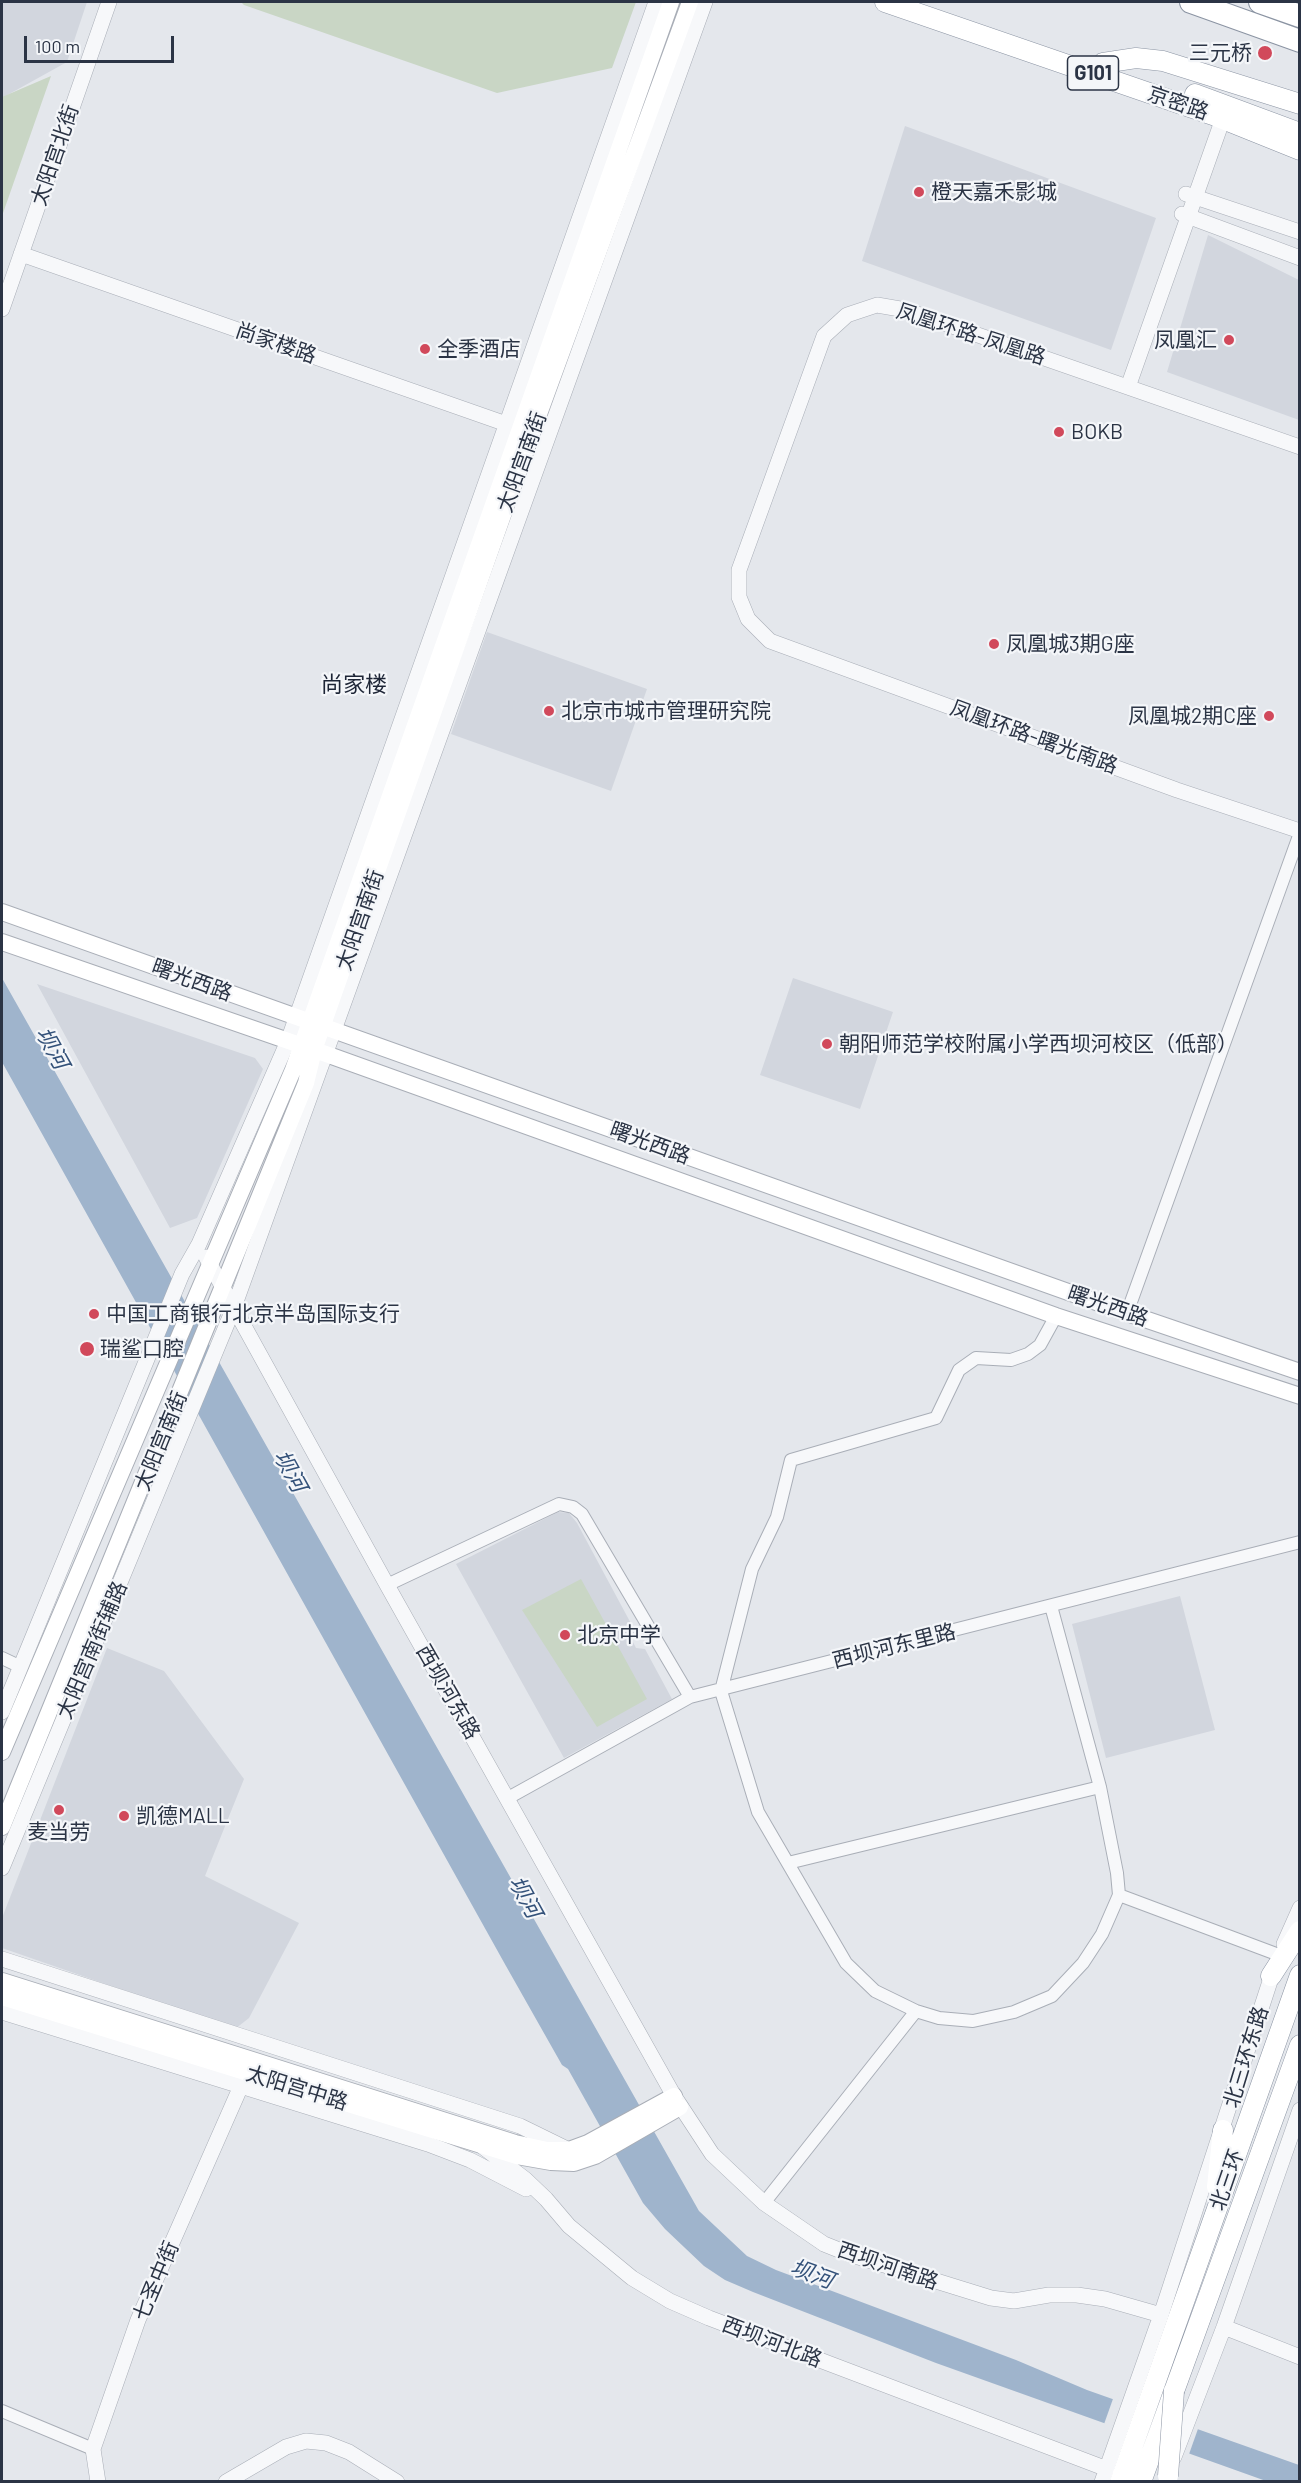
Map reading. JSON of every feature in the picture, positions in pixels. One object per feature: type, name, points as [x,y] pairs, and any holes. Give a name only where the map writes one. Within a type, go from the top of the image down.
[{"type":"highway","name":"京密路","points":[[885,2],[1220,110],[1299,133]]},
{"type":"highway","name":"京密路","points":[[926,2],[1103,63],[1220,110],[1299,150]]},
{"type":"highway","points":[[1191,2],[1299,40]]},
{"type":"highway","points":[[1260,2],[1299,16]]},
{"type":"highway","points":[[1103,63],[1136,58],[1163,61],[1299,104]]},
{"type":"highway","points":[[1271,1976],[1299,1931]]},
{"type":"highway","name":"北三环","points":[[1122,2471],[1147,2381],[1214,2218],[1299,1975]]},
{"type":"highway","name":"北三环","points":[[1122,2471],[1174,2391],[1299,2045]]},
{"type":"highway","points":[[1214,2218],[1223,2130]]},
{"type":"highway","points":[[1166,2479],[1174,2391]]},
{"type":"main road","name":"太阳宫南街","points":[[2,1752],[293,1071],[307,1048],[519,428],[671,2]]},
{"type":"main road","name":"太阳宫南街","points":[[519,428],[690,2]]},
{"type":"main road","name":"曙光西路","points":[[2,912],[1127,1313],[1299,1372]]},
{"type":"main road","name":"曙光西路","points":[[8,945],[307,1048],[1056,1316],[1299,1396]]},
{"type":"main road","name":"太阳宫南街","points":[[2,1827],[224,1289],[306,1083],[307,1048]]},
{"type":"main road","name":"太阳宫中路","points":[[2,1981],[515,2143],[547,2150],[592,2150]]},
{"type":"main road","name":"太阳宫中路","points":[[2,1997],[517,2156],[551,2162],[574,2163],[592,2150]]},
{"type":"main road","points":[[592,2150],[672,2105]]},
{"type":"street","name":"太阳宫北街","points":[[2,309],[109,2]]},
{"type":"street","name":"太阳宫南街","points":[[316,1024],[519,428],[656,2]]},
{"type":"street","name":"太阳宫南街","points":[[217,1349],[234,1307],[307,1048],[705,2]]},
{"type":"street","points":[[1124,385],[1220,110]]},
{"type":"street","points":[[1190,195],[1299,232]]},
{"type":"street","points":[[1185,215],[1299,258]]},
{"type":"street","name":"尚家楼路","points":[[21,254],[519,428]]},
{"type":"street","name":"凤凰环路-凤凰路","points":[[770,641],[748,619],[739,597],[739,570],[824,336],[847,315],[877,306],[906,310],[1299,447]]},
{"type":"street","name":"凤凰环路-曙光南路","points":[[770,641],[1166,786],[1299,832]]},
{"type":"street","points":[[1127,1313],[1299,832]]},
{"type":"street","name":"太阳宫南街","points":[[2,1712],[179,1283],[307,1048]]},
{"type":"street","name":"西坝河东路","points":[[199,1244],[507,1798],[672,2105]]},
{"type":"street","points":[[1051,1606],[1100,1786],[1118,1873],[1119,1895],[1102,1934],[1083,1963],[1052,1996],[1014,2012],[973,2021],[939,2018],[916,2011],[875,1991],[846,1963],[758,1812],[721,1690],[752,1569],[777,1517],[791,1460],[936,1418],[959,1370],[976,1358],[1011,1360],[1028,1354],[1040,1345],[1056,1316]]},
{"type":"street","name":"太阳宫南街辅路","points":[[2,1868],[217,1349]]},
{"type":"street","points":[[387,1585],[559,1504],[573,1507],[582,1514],[690,1697]]},
{"type":"street","name":"西坝河东里路","points":[[507,1798],[690,1697],[1299,1542]]},
{"type":"street","points":[[2,1658],[21,1666]]},
{"type":"street","points":[[788,1863],[1100,1786]]},
{"type":"street","points":[[1119,1895],[1280,1955]]},
{"type":"street","name":"北三环东路","points":[[1147,2381],[1161,2315],[1223,2130],[1271,1976],[1299,1908]]},
{"type":"street","name":"太阳宫中路","points":[[2,1959],[520,2126],[569,2150]]},
{"type":"street","points":[[130,2021],[136,2002]]},
{"type":"street","points":[[764,2204],[916,2011]]},
{"type":"street","name":"太阳宫中路","points":[[2,2012],[428,2144],[470,2160],[546,2199]]},
{"type":"street","points":[[234,2054],[283,2050]]},
{"type":"street","points":[[216,2063],[275,2097]]},
{"type":"street","name":"七圣中街","points":[[99,2481],[93,2449],[138,2320],[241,2086]]},
{"type":"street","name":"西坝河南路","points":[[672,2105],[712,2154],[764,2204],[804,2231],[840,2251],[991,2298],[1014,2301],[1049,2295],[1077,2295],[1105,2299],[1161,2315]]},
{"type":"street","points":[[1166,2479],[1224,2327],[1299,2110]]},
{"type":"street","name":"西坝河北路","points":[[478,2144],[525,2179],[569,2226],[632,2278],[670,2301],[709,2318],[1122,2471]]},
{"type":"street","points":[[1224,2327],[1299,2357]]},
{"type":"street","points":[[2,2411],[93,2449]]},
{"type":"street","points":[[226,2481],[286,2447],[306,2441],[326,2443],[349,2452],[397,2481]]},
{"type":"shaded area","points":[[2,2],[87,2],[67,62],[2,98]]},
{"type":"shaded area","points":[[905,126],[1156,218],[1111,350],[862,261]]},
{"type":"shaded area","points":[[1208,235],[1299,280],[1299,420],[1167,372]]},
{"type":"shaded area","name":"北京市城市管理研究院","points":[[487,632],[647,689],[611,791],[451,734]]},
{"type":"shaded area","name":"朝阳师范学校附属小学西坝河校区（低部）","points":[[793,978],[893,1012],[860,1109],[760,1075]]},
{"type":"shaded area","points":[[37,984],[255,1058],[263,1069],[197,1218],[170,1228]]},
{"type":"shaded area","name":"北京中学","points":[[558,1512],[569,1513],[577,1523],[635,1631],[632,1640],[636,1648],[645,1649],[672,1699],[564,1758],[456,1564]]},
{"type":"shaded area","points":[[1180,1596],[1215,1730],[1106,1758],[1072,1624]]},
{"type":"shaded area","name":"凯德MALL","points":[[107,1648],[164,1671],[244,1779],[205,1876],[299,1923],[249,2018],[235,2029],[2,1948],[2,1918]]},
{"type":"green space","points":[[241,2],[636,2],[612,68],[497,93],[244,5]]},
{"type":"green space","points":[[51,76],[2,216],[2,97]]},
{"type":"green space","points":[[581,1579],[647,1699],[597,1727],[522,1610]]},
{"type":"water","points":[[2,978],[699,2211],[747,2256],[776,2270],[1016,2360],[1087,2390],[1299,2465],[1299,2481],[1266,2481],[936,2363],[753,2292],[725,2280],[704,2266],[665,2229],[643,2203],[568,2069],[562,2065],[2,1062]]},
{"type":"pier","points":[[1114,2396],[1199,2426],[1188,2457],[1103,2427]]},
{"type":"place","name":"三元桥","points":[[1265,53]]},
{"type":"place","name":"橙天嘉禾影城","points":[[919,192]]},
{"type":"place","name":"凤凰汇","points":[[1229,340]]},
{"type":"place","name":"全季酒店","points":[[425,349]]},
{"type":"place","name":"BOKB","points":[[1059,432]]},
{"type":"place","name":"凤凰城3期G座","points":[[994,644]]},
{"type":"place","name":"北京市城市管理研究院","points":[[549,711]]},
{"type":"place","name":"凤凰城2期C座","points":[[1269,716]]},
{"type":"place","name":"朝阳师范学校附属小学西坝河校区（低部）","points":[[827,1044]]},
{"type":"place","name":"中国工商银行北京半岛国际支行","points":[[94,1314]]},
{"type":"place","name":"瑞鲨口腔","points":[[87,1349]]},
{"type":"place","name":"北京中学","points":[[565,1635]]},
{"type":"place","name":"麦当劳","points":[[59,1810]]},
{"type":"place","name":"凯德MALL","points":[[124,1816]]},
{"type":"district","name":"尚家楼","points":[[354,685]]},
{"type":"water label","name":"坝河","points":[[52,1048]]},
{"type":"water label","name":"坝河","points":[[290,1471]]},
{"type":"water label","name":"坝河","points":[[525,1897]]},
{"type":"water label","name":"坝河","points":[[812,2274]]}]
